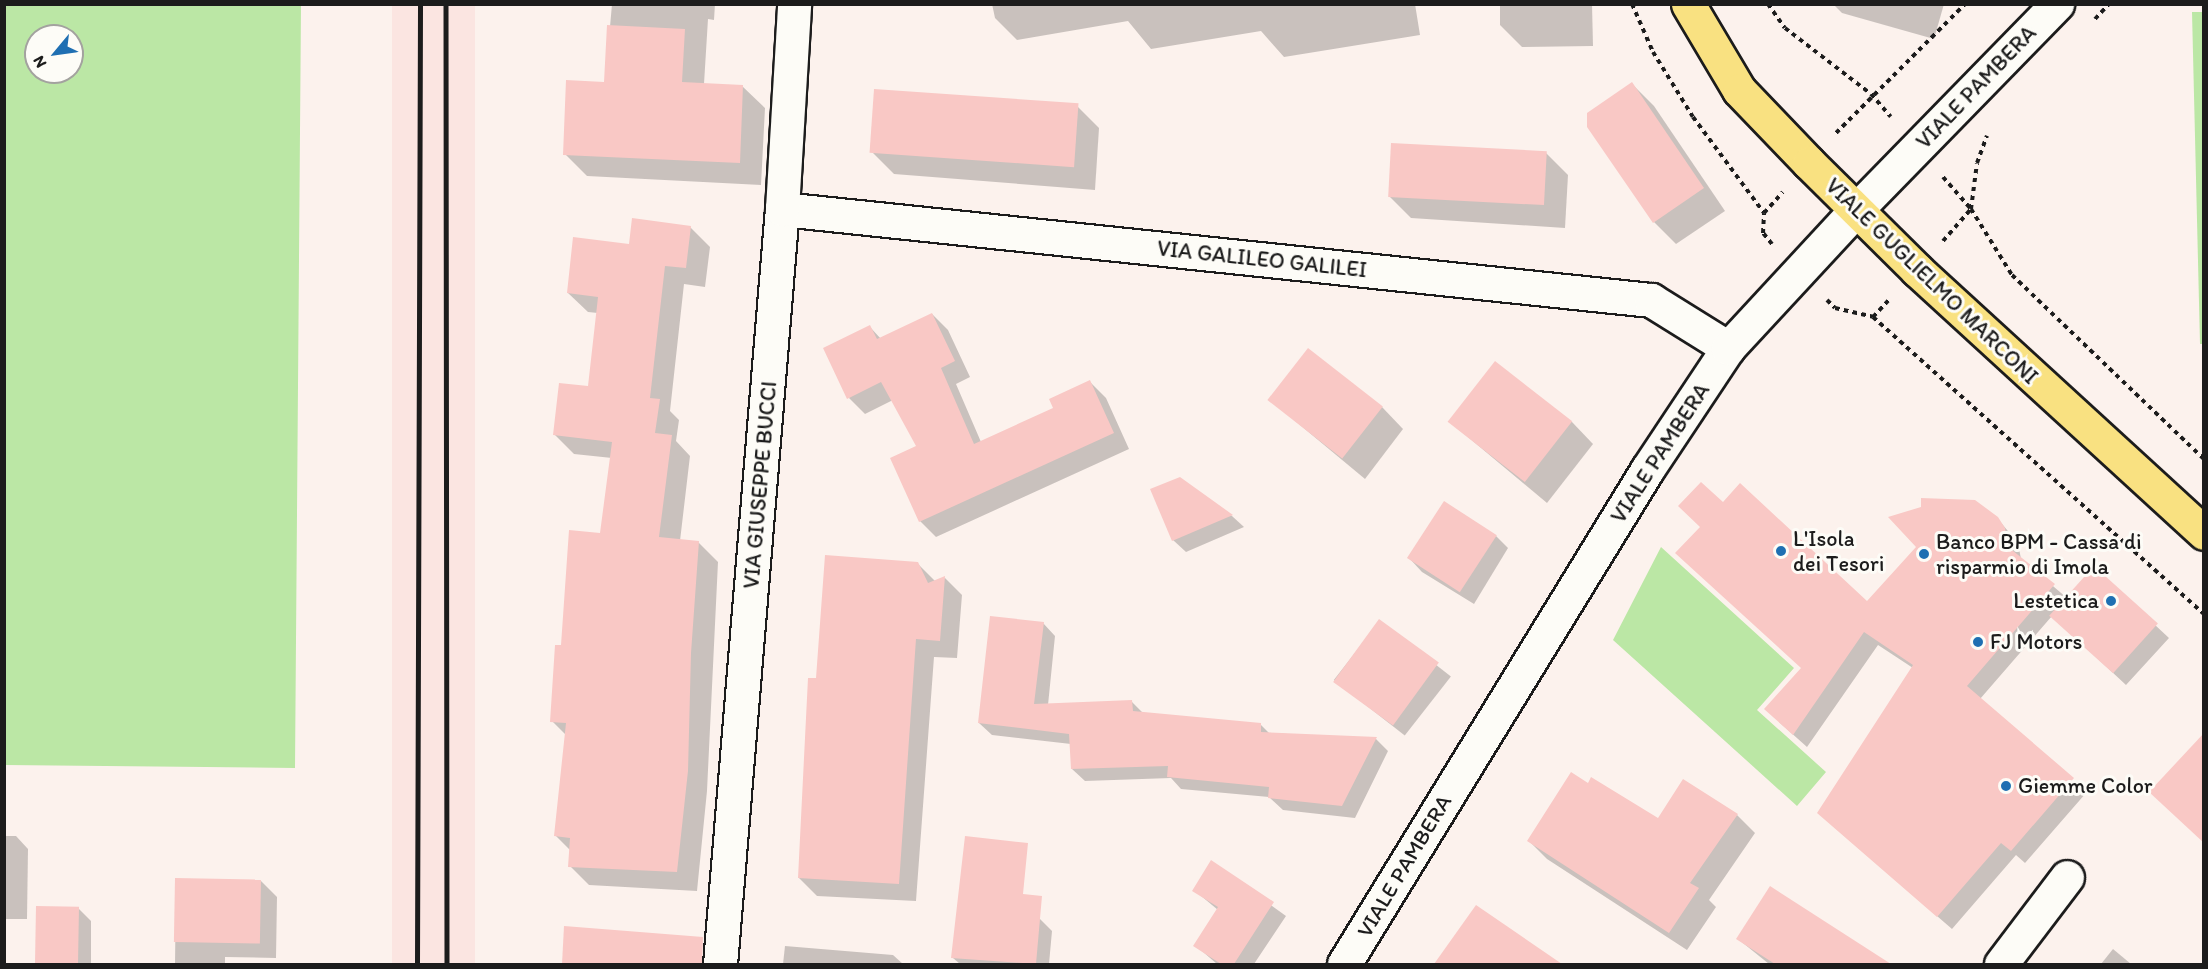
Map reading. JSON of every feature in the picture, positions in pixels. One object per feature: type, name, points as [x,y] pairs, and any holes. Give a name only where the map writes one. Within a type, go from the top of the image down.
[{"type":"main road","name":"VIALE GUGLIELMO MARCONI","points":[[1688,4],[1739,90],[1856,210],[2204,533]]},
{"type":"street","name":"VIA GIUSEPPE BUCCI","points":[[720,964],[782,209],[794,4]]},
{"type":"street","name":"VIALE PAMBERA","points":[[1344,964],[1641,480],[1728,348],[1856,210],[2056,4]]},
{"type":"street","name":"VIA GALILEO GALILEI","points":[[782,209],[1651,300],[1728,348]]},
{"type":"street","points":[[2001,964],[2067,877]]},
{"type":"path","points":[[1632,4],[1653,52],[1688,108],[1764,213]]},
{"type":"path","points":[[1768,4],[1785,28],[1871,94],[1965,4]]},
{"type":"path","points":[[2092,21],[2109,4]]},
{"type":"path","points":[[1988,133],[1977,163],[1971,209],[2012,275],[2204,459]]},
{"type":"path","points":[[1873,317],[2204,614]]},
{"type":"shaded area","points":[[392,5],[475,5],[475,964],[392,964]]},
{"type":"green space","points":[[5,4],[301,5],[295,768],[5,765]]},
{"type":"green space","points":[[2192,12],[2204,12],[2203,344],[2200,344]]},
{"type":"green space","points":[[1661,547],[1794,668],[1757,710],[1826,772],[1797,806],[1613,640]]},
{"type":"building","points":[[607,25],[685,29],[682,82],[743,85],[740,163],[563,155],[566,80],[604,82]]},
{"type":"building","points":[[1632,82],[1704,188],[1653,223],[1587,127],[1587,113]]},
{"type":"building","points":[[874,89],[1079,103],[1074,167],[870,153]]},
{"type":"building","points":[[1391,143],[1547,151],[1544,205],[1388,197]]},
{"type":"building","points":[[632,218],[691,226],[686,268],[665,266],[650,398],[660,399],[655,433],[672,435],[659,537],[699,541],[691,653],[688,771],[677,872],[568,867],[570,838],[554,836],[566,723],[550,722],[555,645],[561,645],[569,530],[600,533],[612,442],[553,435],[559,383],[588,386],[598,297],[567,293],[573,237],[629,244]]},
{"type":"building","points":[[932,313],[955,361],[941,368],[974,444],[1053,408],[1049,399],[1090,380],[1114,433],[919,522],[890,458],[916,446],[881,382],[847,399],[823,348],[870,325],[877,339]]},
{"type":"building","points":[[1308,348],[1383,406],[1342,458],[1267,400]]},
{"type":"building","points":[[1495,361],[1572,421],[1525,482],[1448,422]]},
{"type":"building","points":[[1180,477],[1233,515],[1172,541],[1150,489]]},
{"type":"building","points":[[1701,482],[1723,502],[1740,483],[1867,601],[1916,547],[1888,517],[1921,507],[1921,498],[1975,500],[1998,517],[2005,528],[2008,547],[2055,584],[1967,686],[2074,778],[2011,851],[2001,843],[1937,917],[1817,813],[1913,665],[1864,632],[1793,735],[1764,709],[1801,668],[1675,553],[1700,527],[1678,506]]},
{"type":"building","points":[[1444,501],[1497,535],[1460,592],[1407,558]]},
{"type":"building","points":[[825,555],[918,562],[928,583],[945,576],[940,641],[916,639],[899,884],[798,878],[808,678],[816,678]]},
{"type":"building","points":[[2094,566],[2158,624],[2113,673],[2049,616]]},
{"type":"building","points":[[990,616],[1044,622],[1034,704],[1132,700],[1133,711],[1261,723],[1261,732],[1377,737],[1342,806],[1268,798],[1269,787],[1167,777],[1168,766],[1071,769],[1069,734],[978,723]]},
{"type":"building","points":[[1379,619],[1439,662],[1393,726],[1333,682]]},
{"type":"building","points":[[2204,733],[2204,843],[2149,792]]},
{"type":"building","points":[[1571,772],[1588,783],[1591,777],[1658,818],[1683,779],[1738,814],[1690,883],[1699,888],[1669,933],[1527,841]]},
{"type":"building","points":[[965,836],[1028,843],[1023,894],[1042,896],[1036,964],[951,958]]},
{"type":"building","points":[[1211,860],[1274,902],[1234,964],[1221,964],[1193,946],[1218,907],[1192,891]]},
{"type":"building","points":[[175,878],[261,880],[260,943],[174,942]]},
{"type":"building","points":[[1770,886],[1891,964],[1775,964],[1736,939]]},
{"type":"building","points":[[1476,905],[1562,964],[1434,964]]},
{"type":"building","points":[[36,906],[79,907],[78,964],[35,964]]},
{"type":"building","points":[[564,926],[703,937],[702,964],[562,964]]},
{"type":"railway","points":[[417,964],[420,4]]},
{"type":"railway","points":[[446,4],[447,964]]},
{"type":"place","name":"L'Isola dei Tesori","points":[[1781,551]]},
{"type":"place","name":"Banco BPM - Cassa di risparmio di Imola","points":[[1924,554]]},
{"type":"place","name":"Lestetica","points":[[2111,601]]},
{"type":"place","name":"FJ Motors","points":[[1978,642]]},
{"type":"place","name":"Giemme Color","points":[[2006,786]]}]
